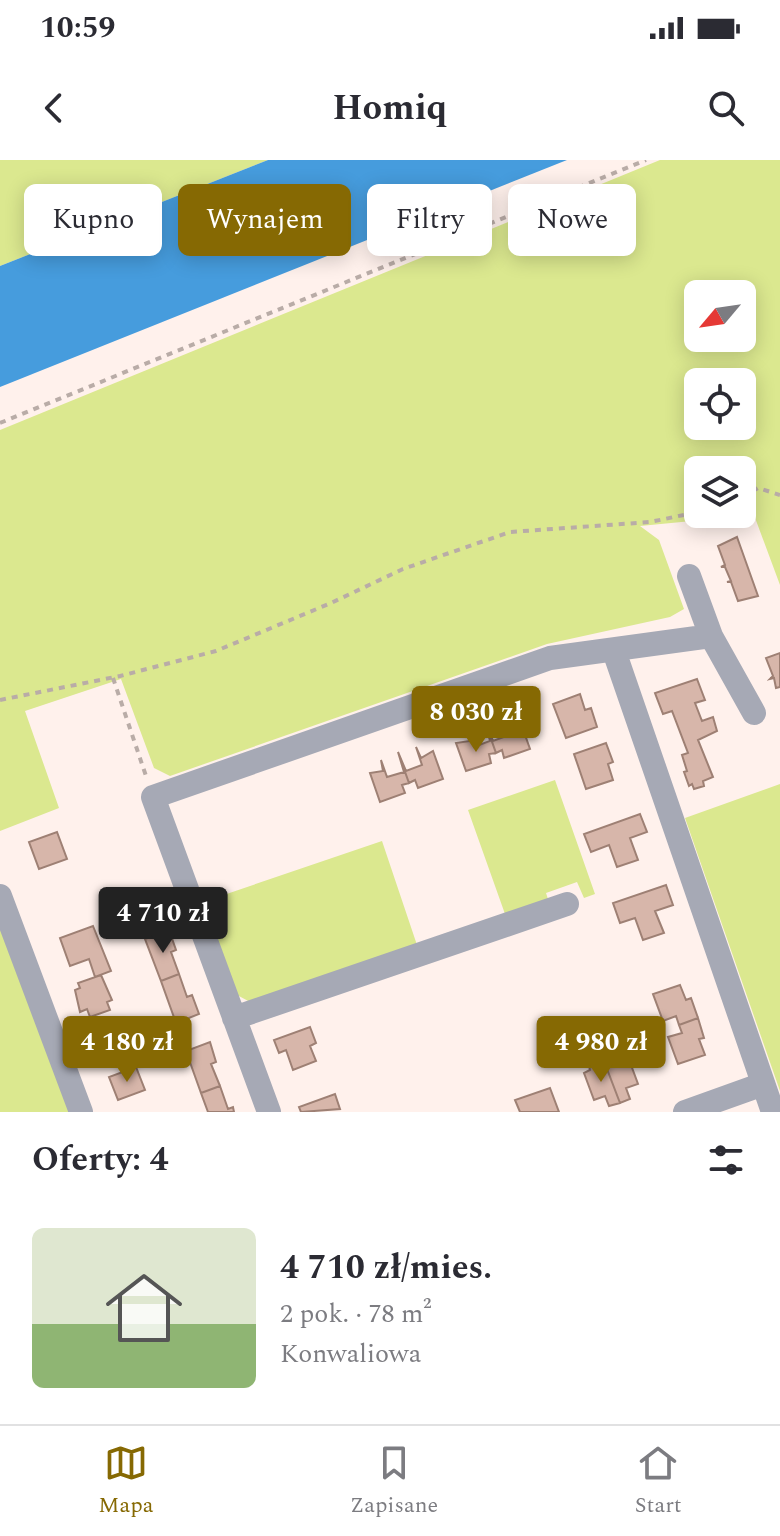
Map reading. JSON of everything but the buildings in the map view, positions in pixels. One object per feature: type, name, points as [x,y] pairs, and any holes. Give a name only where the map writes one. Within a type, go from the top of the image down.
[{"type":"street","points":[[689,576],[711,636],[754,713]]},
{"type":"street","points":[[269,1112],[153,797],[550,658],[711,636]]},
{"type":"street","points":[[614,651],[773,1112]]},
{"type":"street","points":[[0,896],[81,1112]]},
{"type":"street","points":[[234,1018],[567,904]]},
{"type":"street","points":[[685,1112],[763,1084]]},
{"type":"path","points":[[0,423],[646,160]]},
{"type":"path","points":[[756,489],[780,495]]},
{"type":"path","points":[[0,700],[113,677],[216,651],[403,569],[510,532],[650,522],[684,515]]},
{"type":"path","points":[[113,677],[153,797]]},
{"type":"green space","points":[[0,160],[268,160],[207,184],[178,184],[178,196],[162,202],[162,184],[24,184],[25,256],[0,266]]},
{"type":"green space","points":[[660,160],[780,160],[780,585],[756,520],[756,456],[684,456],[684,522],[640,526],[659,540],[684,609],[670,617],[547,644],[170,776],[154,768],[121,679],[25,711],[59,808],[0,831],[0,430],[425,256],[492,256],[492,229],[508,222],[508,256],[636,256],[636,184],[601,184]]},
{"type":"green space","points":[[555,780],[595,894],[584,898],[577,882],[546,893],[548,899],[505,914],[468,810]]},
{"type":"green space","points":[[780,784],[780,1091],[685,818]]},
{"type":"green space","points":[[382,841],[417,945],[252,1003],[237,995],[203,902]]},
{"type":"green space","points":[[0,925],[72,1112],[0,1112]]},
{"type":"water","points":[[268,160],[567,160],[492,190],[492,184],[367,184],[367,240],[351,246],[351,184],[207,184]]},
{"type":"water","points":[[178,196],[178,256],[327,256],[0,387],[0,266],[25,256],[162,256],[162,202]]}]
